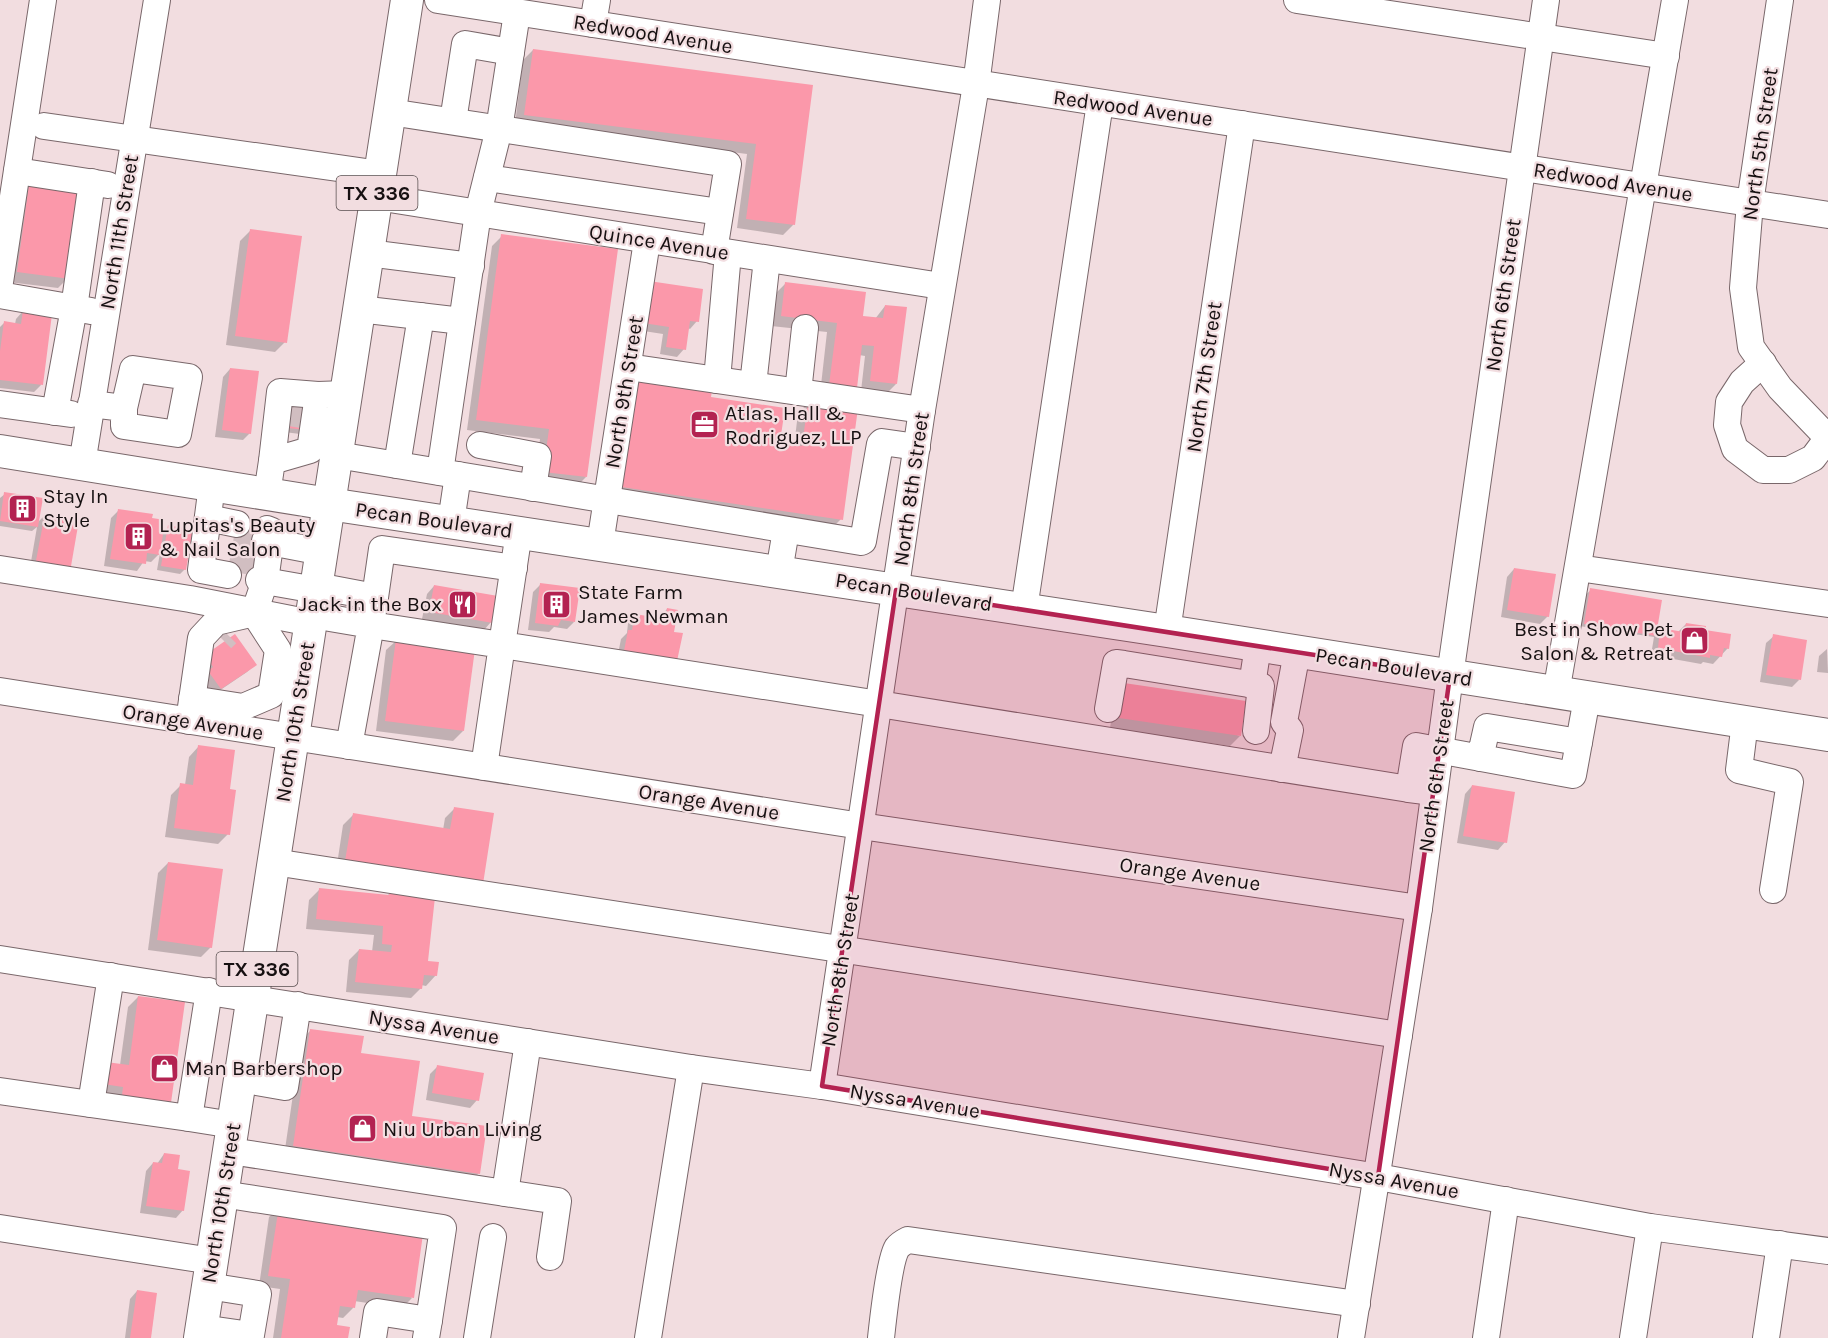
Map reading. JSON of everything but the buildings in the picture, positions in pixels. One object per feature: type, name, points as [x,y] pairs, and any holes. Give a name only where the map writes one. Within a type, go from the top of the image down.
[{"type":"main road","name":"North 10th Street","points":[[201,1333],[293,737],[287,681],[314,603],[337,455],[309,408],[359,309],[407,0]]},
{"type":"main road","name":"Pecan Boulevard","points":[[0,451],[329,504],[1130,625],[1828,735]]},
{"type":"street","points":[[0,282],[43,0]]},
{"type":"street","name":"North 11th Street","points":[[82,464],[157,0]]},
{"type":"street","name":"North 8th Street","points":[[822,1086],[922,410],[976,85],[987,0]]},
{"type":"street","points":[[1297,0],[1666,56]]},
{"type":"street","name":"North 6th Street","points":[[1351,1338],[1419,908],[1546,0]]},
{"type":"street","points":[[1556,693],[1676,0]]},
{"type":"street","name":"North 5th Street","points":[[1780,0],[1750,203],[1743,288],[1752,347],[1780,388],[1828,438]]},
{"type":"street","name":"Redwood Avenue","points":[[448,1],[595,12],[976,85],[1828,215]]},
{"type":"street","points":[[451,522],[449,474],[462,321],[478,213],[499,129],[511,52],[515,7]]},
{"type":"street","points":[[453,121],[465,44],[511,52]]},
{"type":"street","points":[[1024,609],[1100,103]]},
{"type":"street","points":[[390,112],[728,164],[720,212],[717,380]]},
{"type":"street","name":"North 7th Street","points":[[1167,631],[1242,124]]},
{"type":"street","name":"Quince Avenue","points":[[44,126],[134,140],[379,185],[478,213],[941,286]]},
{"type":"street","points":[[17,171],[127,188]]},
{"type":"street","points":[[487,178],[720,212]]},
{"type":"street","points":[[55,412],[74,308],[92,182]]},
{"type":"street","name":"North 9th Street","points":[[600,544],[647,241]]},
{"type":"street","points":[[368,253],[471,266]]},
{"type":"street","points":[[753,385],[766,259]]},
{"type":"street","points":[[0,294],[106,313]]},
{"type":"street","points":[[359,309],[462,321]]},
{"type":"street","points":[[397,465],[421,316]]},
{"type":"street","points":[[798,392],[805,328]]},
{"type":"street","points":[[1763,363],[1742,382],[1729,402],[1727,425],[1735,449],[1763,470],[1789,470],[1813,459],[1828,438]]},
{"type":"street","points":[[628,367],[922,410]]},
{"type":"street","points":[[0,404],[55,412],[124,408]]},
{"type":"street","points":[[272,461],[310,450],[309,408]]},
{"type":"street","points":[[267,494],[272,461],[309,408]]},
{"type":"street","points":[[337,455],[861,542],[864,541],[880,444],[882,442],[917,447]]},
{"type":"street","points":[[480,445],[538,456],[533,488]]},
{"type":"street","points":[[206,534],[232,548],[201,570],[212,485]]},
{"type":"street","points":[[779,572],[786,530]]},
{"type":"street","points":[[484,767],[519,532]]},
{"type":"street","points":[[349,746],[382,549],[514,568]]},
{"type":"street","points":[[265,558],[322,552]]},
{"type":"street","points":[[265,558],[314,603],[371,625],[1434,792]]},
{"type":"street","points":[[236,625],[265,558]]},
{"type":"street","points":[[1578,568],[1828,604]]},
{"type":"street","points":[[0,570],[190,599],[236,625],[278,650],[287,681],[271,695],[243,707],[191,710],[201,638],[216,622],[236,625],[314,603],[375,597]]},
{"type":"street","points":[[1124,664],[1130,625]]},
{"type":"street","points":[[1252,685],[1258,646]]},
{"type":"street","points":[[1282,769],[1290,730],[1284,722],[1297,652]]},
{"type":"street","points":[[1108,710],[1116,663],[1124,664],[1261,686],[1256,730]]},
{"type":"street","name":"Orange Avenue","points":[[0,692],[191,710],[251,730],[293,737],[861,826],[1419,908]]},
{"type":"street","points":[[1409,789],[1416,746],[1573,775],[1587,698]]},
{"type":"street","points":[[251,730],[253,703]]},
{"type":"street","points":[[1745,722],[1739,770],[1790,782],[1773,890]]},
{"type":"street","points":[[274,862],[1400,1035]]},
{"type":"street","name":"Nyssa Avenue","points":[[0,959],[691,1068],[822,1086],[1378,1177],[1650,1227],[1828,1251]]},
{"type":"street","points":[[91,1104],[111,976]]},
{"type":"street","points":[[189,1118],[209,991]]},
{"type":"street","points":[[240,1079],[285,1087],[298,1005]]},
{"type":"street","points":[[505,1192],[528,1042]]},
{"type":"street","points":[[648,1338],[691,1068]]},
{"type":"street","points":[[0,1091],[189,1118],[231,1138],[558,1201],[550,1257]]},
{"type":"street","points":[[222,1194],[443,1228],[428,1329],[378,1312],[373,1338]]},
{"type":"street","points":[[1486,1338],[1506,1200]]},
{"type":"street","points":[[1633,1338],[1650,1227]]},
{"type":"street","points":[[0,1228],[210,1273],[258,1294],[251,1335],[201,1333]]},
{"type":"street","points":[[477,1338],[493,1237]]},
{"type":"street","points":[[881,1338],[896,1250],[908,1240],[1357,1304]]},
{"type":"street","points":[[1766,1338],[1780,1244]]},
{"type":"highlighted area","points":[[896,590],[1450,676],[1378,1177],[822,1086]]},
{"type":"tunnel","points":[[289,413],[307,416]]},
{"type":"tunnel","points":[[234,536],[265,541]]},
{"type":"tunnel","points":[[230,558],[262,564]]},
{"type":"tunnel","points":[[222,639],[227,634]]},
{"type":"place","name":"Atlas, Hall & Rodriguez, LLP","points":[[704,425]]},
{"type":"place","name":"Stay In Style","points":[[22,508]]},
{"type":"place","name":"Lupitas's Beauty & Nail Salon","points":[[138,537]]},
{"type":"place","name":"Jack in the Box","points":[[463,604]]},
{"type":"place","name":"State Farm James Newman","points":[[557,604]]},
{"type":"place","name":"Best in Show Pet Salon & Retreat","points":[[1694,641]]},
{"type":"place","name":"Man Barbershop","points":[[164,1068]]},
{"type":"place","name":"Niu Urban Living","points":[[362,1129]]}]
